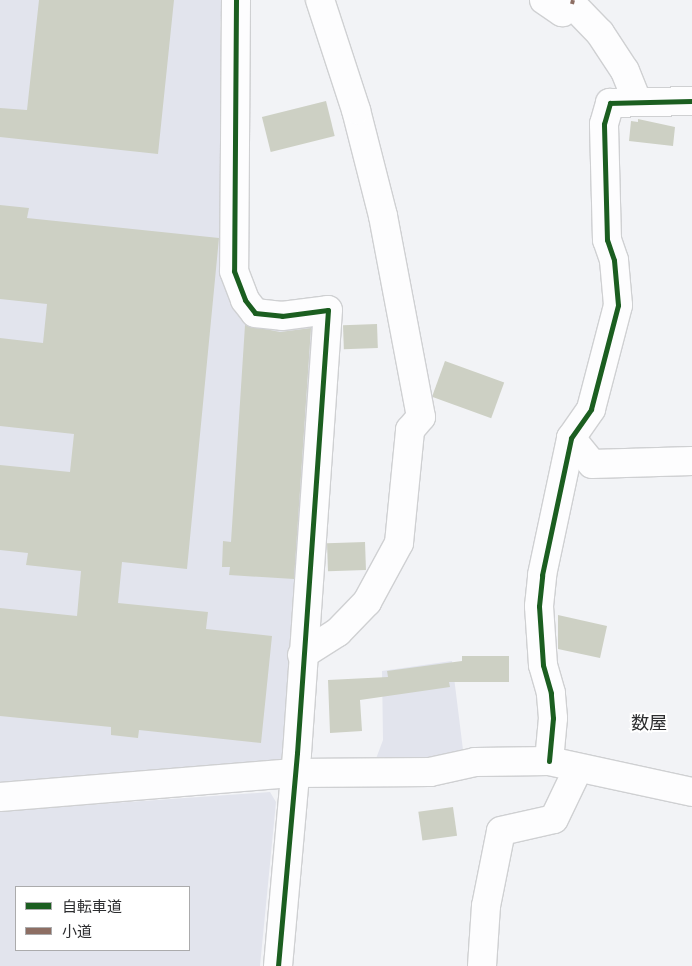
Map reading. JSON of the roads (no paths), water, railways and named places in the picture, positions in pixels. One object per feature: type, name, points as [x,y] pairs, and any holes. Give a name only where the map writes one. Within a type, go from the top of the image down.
[{"type":"street","points":[[236,0],[234,271],[245,300],[255,313],[282,316],[328,310],[278,966]]},
{"type":"street","points":[[302,655],[338,632],[367,602],[399,543],[410,430],[421,417],[383,216],[356,110],[320,0]]},
{"type":"street","points":[[544,0],[562,12],[570,2],[600,33],[626,70],[637,100]]},
{"type":"street","points":[[549,761],[551,693],[543,665],[539,606],[542,575],[571,438],[592,409],[618,305],[614,260],[608,240],[604,124],[610,103],[637,100],[692,101]]},
{"type":"street","points":[[571,438],[592,464],[692,461]]},
{"type":"street","points":[[0,797],[294,773],[394,774],[430,772],[475,762],[549,761],[578,769],[692,792]]},
{"type":"street","points":[[482,966],[486,906],[501,831],[554,819],[578,769]]},
{"type":"district","name":"数屋","points":[[649,723]]}]
